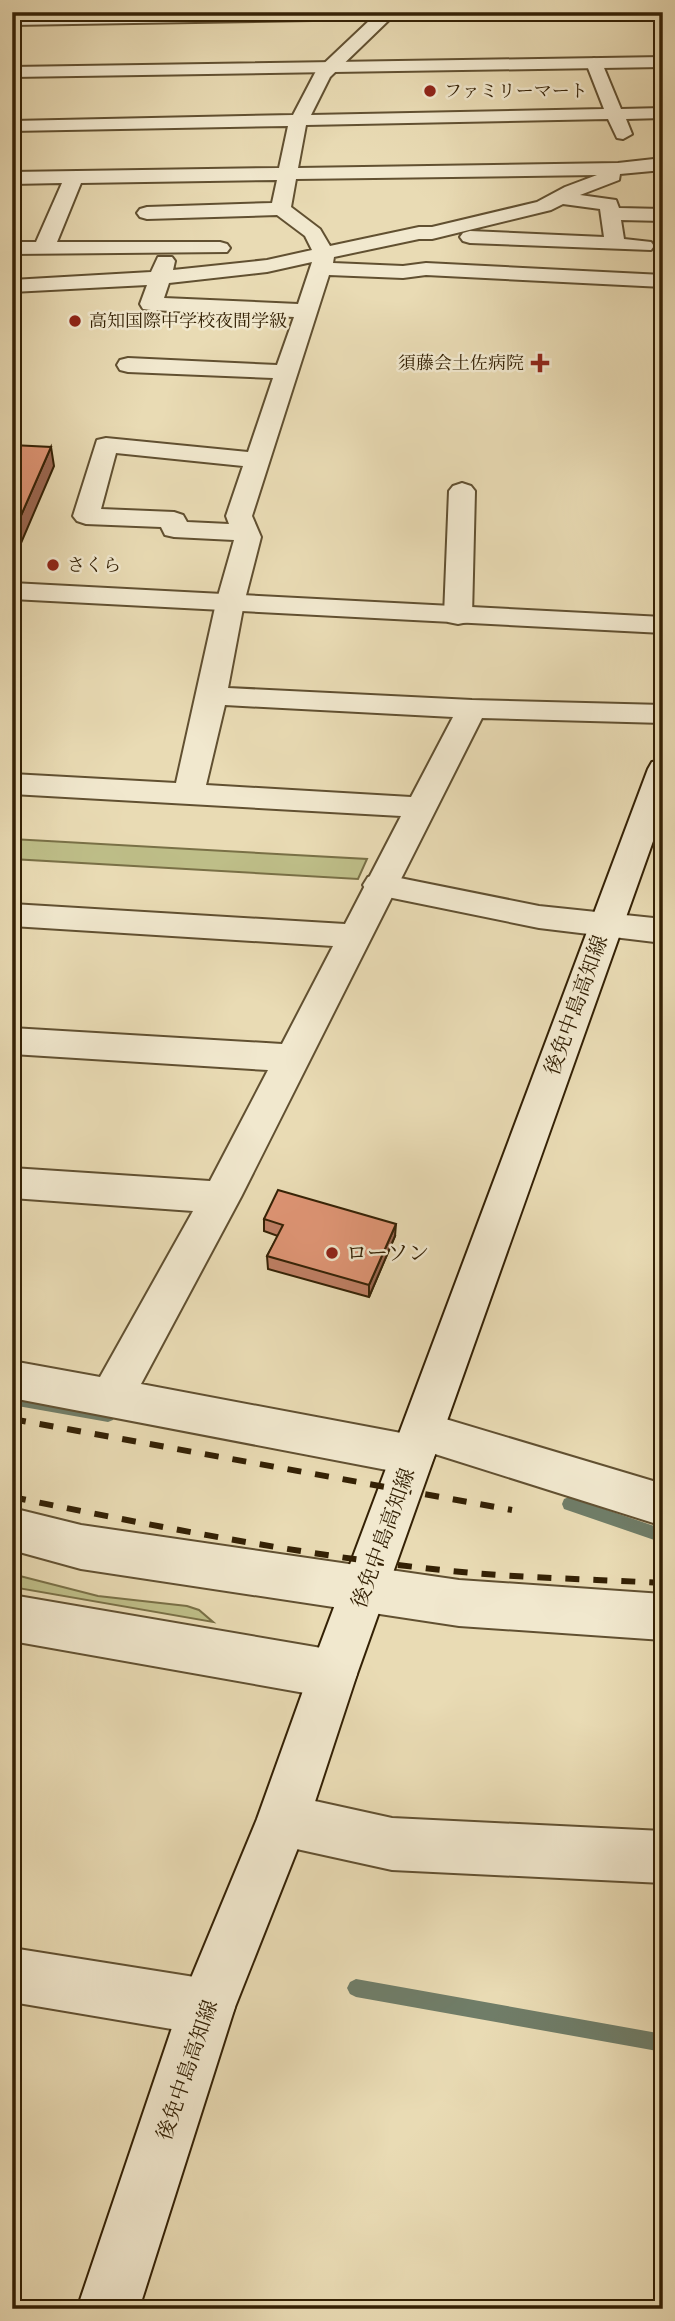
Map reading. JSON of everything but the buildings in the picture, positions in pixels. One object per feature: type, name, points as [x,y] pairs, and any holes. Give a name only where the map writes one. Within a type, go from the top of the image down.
[{"type":"street","points":[[14,19],[550,12]]},
{"type":"street","points":[[281,209],[299,120],[329,67],[388,13]]},
{"type":"street","points":[[12,72],[663,62]]},
{"type":"street","points":[[594,63],[638,168]]},
{"type":"street","points":[[12,126],[663,113]]},
{"type":"street","points":[[12,178],[638,168],[663,164]]},
{"type":"street","points":[[432,233],[544,206],[572,191],[638,168]]},
{"type":"street","points":[[145,249],[149,176]]},
{"type":"street","points":[[44,248],[74,177]]},
{"type":"street","points":[[562,198],[609,204],[615,244]]},
{"type":"street","points":[[147,213],[281,209],[313,233],[320,254],[306,311],[239,516],[248,537],[230,603],[189,793]]},
{"type":"street","points":[[610,214],[663,215]]},
{"type":"street","points":[[12,286],[159,277],[267,266],[419,233],[653,246],[648,275],[660,283]]},
{"type":"street","points":[[426,270],[432,233]]},
{"type":"street","points":[[261,246],[320,254],[403,272],[426,270],[660,283]]},
{"type":"street","points":[[12,248],[234,247]]},
{"type":"street","points":[[170,249],[151,304],[306,311]]},
{"type":"street","points":[[128,365],[286,372]]},
{"type":"street","points":[[244,527],[233,532],[174,529],[174,520],[86,516],[106,445],[257,460]]},
{"type":"street","points":[[458,616],[462,491]]},
{"type":"street","points":[[12,591],[663,625]]},
{"type":"street","points":[[212,696],[472,709],[663,714]]},
{"type":"street","points":[[112,1396],[221,1197],[419,807],[472,709]]},
{"type":"street","name":"後免中島高知線","points":[[108,2309],[207,2007],[283,1820],[332,1674],[663,769]]},
{"type":"street","points":[[12,784],[419,807]]},
{"type":"street","points":[[380,885],[539,917],[663,931]]},
{"type":"street","points":[[12,915],[353,936]]},
{"type":"street","points":[[12,1041],[292,1058]]},
{"type":"street","points":[[12,1184],[221,1197]]},
{"type":"street","points":[[12,1379],[417,1443],[663,1505]]},
{"type":"street","points":[[12,1529],[81,1547],[459,1604],[663,1617]]},
{"type":"street","points":[[12,1618],[332,1674]]},
{"type":"street","points":[[283,1820],[392,1843],[663,1857]]},
{"type":"street","points":[[12,1975],[207,2007]]},
{"type":"green space","points":[[12,839],[367,859],[358,879],[12,859]]},
{"type":"green space","points":[[12,1574],[98,1596],[187,1606],[199,1610],[213,1622],[12,1587]]},
{"type":"waterway","points":[[12,1399],[108,1416]]},
{"type":"waterway","points":[[569,1504],[663,1536]]},
{"type":"waterway","points":[[356,1988],[663,2043]]},
{"type":"railway","points":[[12,1419],[512,1510]]},
{"type":"railway","points":[[12,1497],[333,1556],[496,1575],[663,1583]]},
{"type":"place","name":"ファミリーマート","points":[[430,91]]},
{"type":"place","name":"高知国際中学校夜間学級","points":[[75,321]]},
{"type":"place","name":"須藤会土佐病院","points":[[540,363]]},
{"type":"place","name":"さくら","points":[[53,565]]},
{"type":"place","name":"ローソン","points":[[332,1253]]}]
